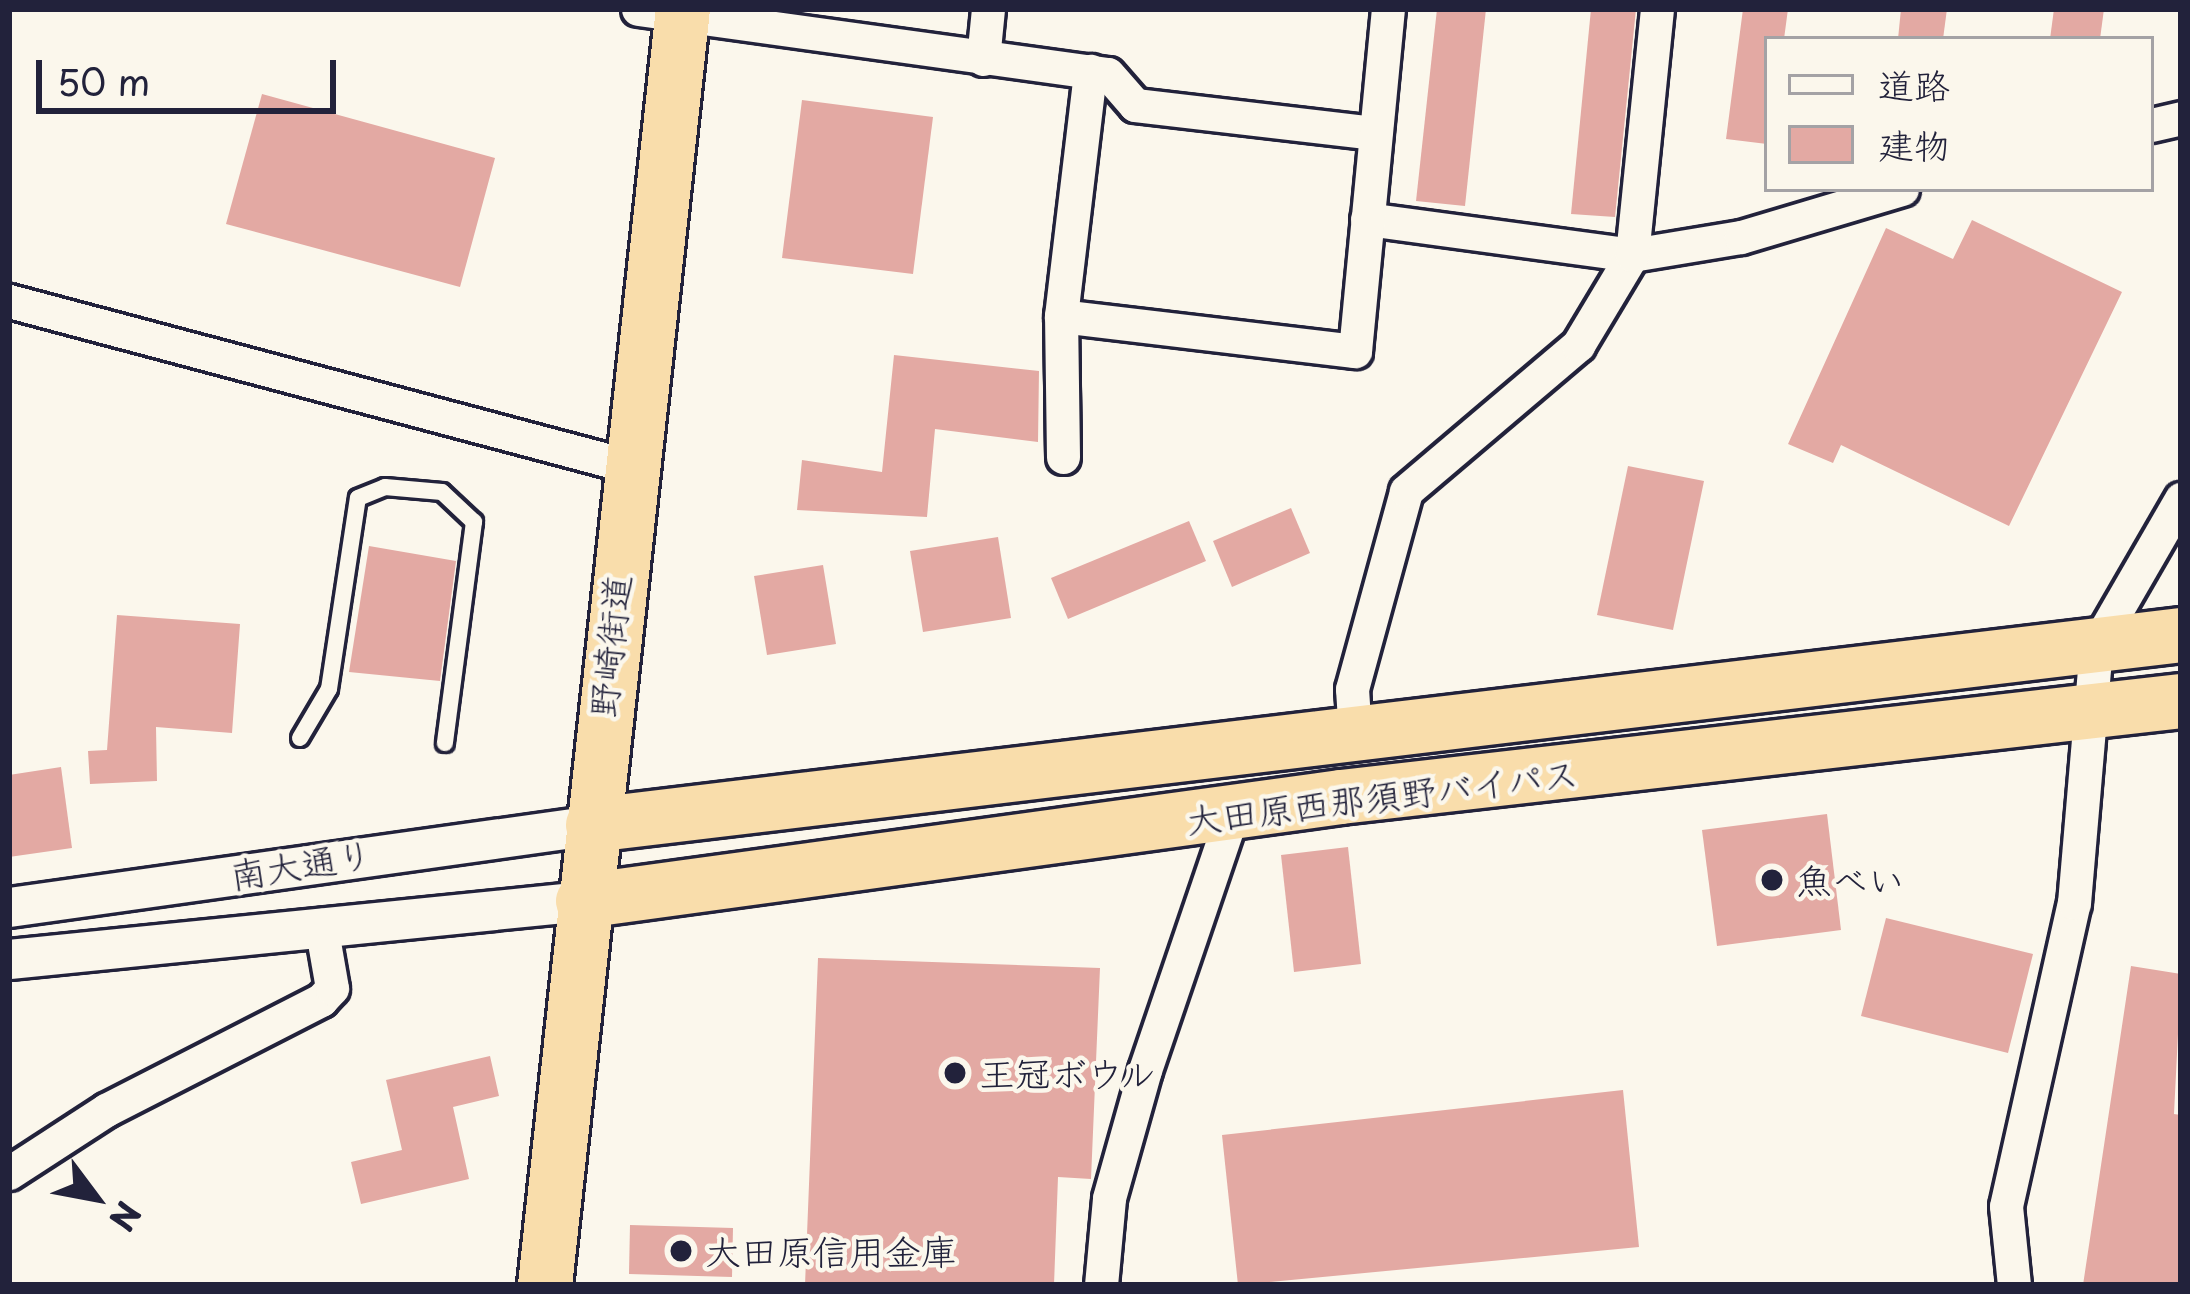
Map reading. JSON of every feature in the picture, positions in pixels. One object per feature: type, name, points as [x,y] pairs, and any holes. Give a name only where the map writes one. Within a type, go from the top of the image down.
[{"type":"highway","name":"野崎街道","points":[[545,1285],[629,466],[668,13]]},
{"type":"highway","name":"大田原西那須野バイパス","points":[[593,825],[2181,635]]},
{"type":"highway","name":"大田原西那須野バイパス","points":[[584,901],[2181,701]]},
{"type":"street","points":[[983,58],[988,9]]},
{"type":"street","points":[[1061,316],[1355,352],[1388,9]]},
{"type":"street","points":[[1355,735],[1352,689],[1406,491],[1579,345],[1632,255],[1657,9]]},
{"type":"street","points":[[668,13],[1108,74],[1136,105],[1375,133]]},
{"type":"street","points":[[1063,457],[1061,316],[1090,71]]},
{"type":"street","points":[[1367,219],[1632,255],[1741,237],[1892,192]]},
{"type":"street","points":[[9,301],[629,466]]},
{"type":"street","points":[[2014,1285],[2006,1205],[2074,903],[2095,711],[2096,646],[2181,500]]},
{"type":"street","points":[[1101,1285],[1109,1198],[1144,1070],[1231,817]]},
{"type":"street","name":"南大通り","points":[[9,907],[593,825]]},
{"type":"street","name":"南大通り","points":[[9,959],[584,901]]},
{"type":"street","points":[[9,1173],[106,1109],[321,1000],[332,988],[321,925]]},
{"type":"lane","points":[[300,738],[329,689],[358,498],[385,487],[442,492],[474,522],[445,743]]},
{"type":"building","points":[[1437,9],[1486,9],[1465,206],[1416,201]]},
{"type":"building","points":[[1591,9],[1636,9],[1615,217],[1571,214]]},
{"type":"building","points":[[1743,9],[1788,9],[1784,36],[1764,36],[1764,144],[1726,139]]},
{"type":"building","points":[[1901,9],[1947,9],[1943,36],[1898,36]]},
{"type":"building","points":[[2054,9],[2104,9],[2100,36],[2050,36]]},
{"type":"building","points":[[262,94],[495,158],[460,287],[226,224]]},
{"type":"building","points":[[802,100],[933,117],[913,274],[782,258]]},
{"type":"building","points":[[1972,220],[2122,292],[2009,526],[1841,445],[1833,463],[1788,444],[1886,228],[1953,259]]},
{"type":"building","points":[[894,355],[1039,371],[1038,442],[935,429],[927,517],[797,510],[802,460],[882,472]]},
{"type":"building","points":[[1628,466],[1704,481],[1673,630],[1597,615]]},
{"type":"building","points":[[1291,508],[1310,553],[1232,587],[1213,541]]},
{"type":"building","points":[[1189,521],[1206,561],[1068,619],[1051,578]]},
{"type":"building","points":[[998,537],[1011,618],[923,632],[910,551]]},
{"type":"building","points":[[369,546],[456,561],[440,681],[349,672]]},
{"type":"building","points":[[823,565],[836,644],[767,655],[754,576]]},
{"type":"building","points":[[117,615],[240,624],[232,733],[156,727],[157,781],[90,784],[88,751],[107,750]]},
{"type":"building","points":[[61,767],[72,848],[9,857],[9,775]]},
{"type":"building","name":"魚べい","points":[[1827,814],[1841,930],[1717,946],[1702,830]]},
{"type":"building","points":[[1348,847],[1361,964],[1294,972],[1281,855]]},
{"type":"building","points":[[1886,918],[2033,954],[2008,1053],[1861,1016]]},
{"type":"building","name":"王冠ボウル","points":[[818,958],[1100,968],[1091,1179],[1058,1177],[1054,1285],[805,1285]]},
{"type":"building","points":[[2131,966],[2181,974],[2174,1114],[2181,1115],[2181,1285],[2083,1285]]},
{"type":"building","points":[[490,1056],[499,1096],[453,1107],[469,1179],[361,1204],[351,1162],[402,1150],[386,1080]]},
{"type":"building","points":[[1623,1090],[1639,1247],[1238,1285],[1222,1135]]},
{"type":"building","name":"大田原信用金庫","points":[[630,1225],[733,1228],[732,1277],[629,1274]]},
{"type":"place","name":"魚べい","points":[[1772,880]]},
{"type":"place","name":"王冠ボウル","points":[[955,1073]]},
{"type":"place","name":"大田原信用金庫","points":[[681,1251]]}]
